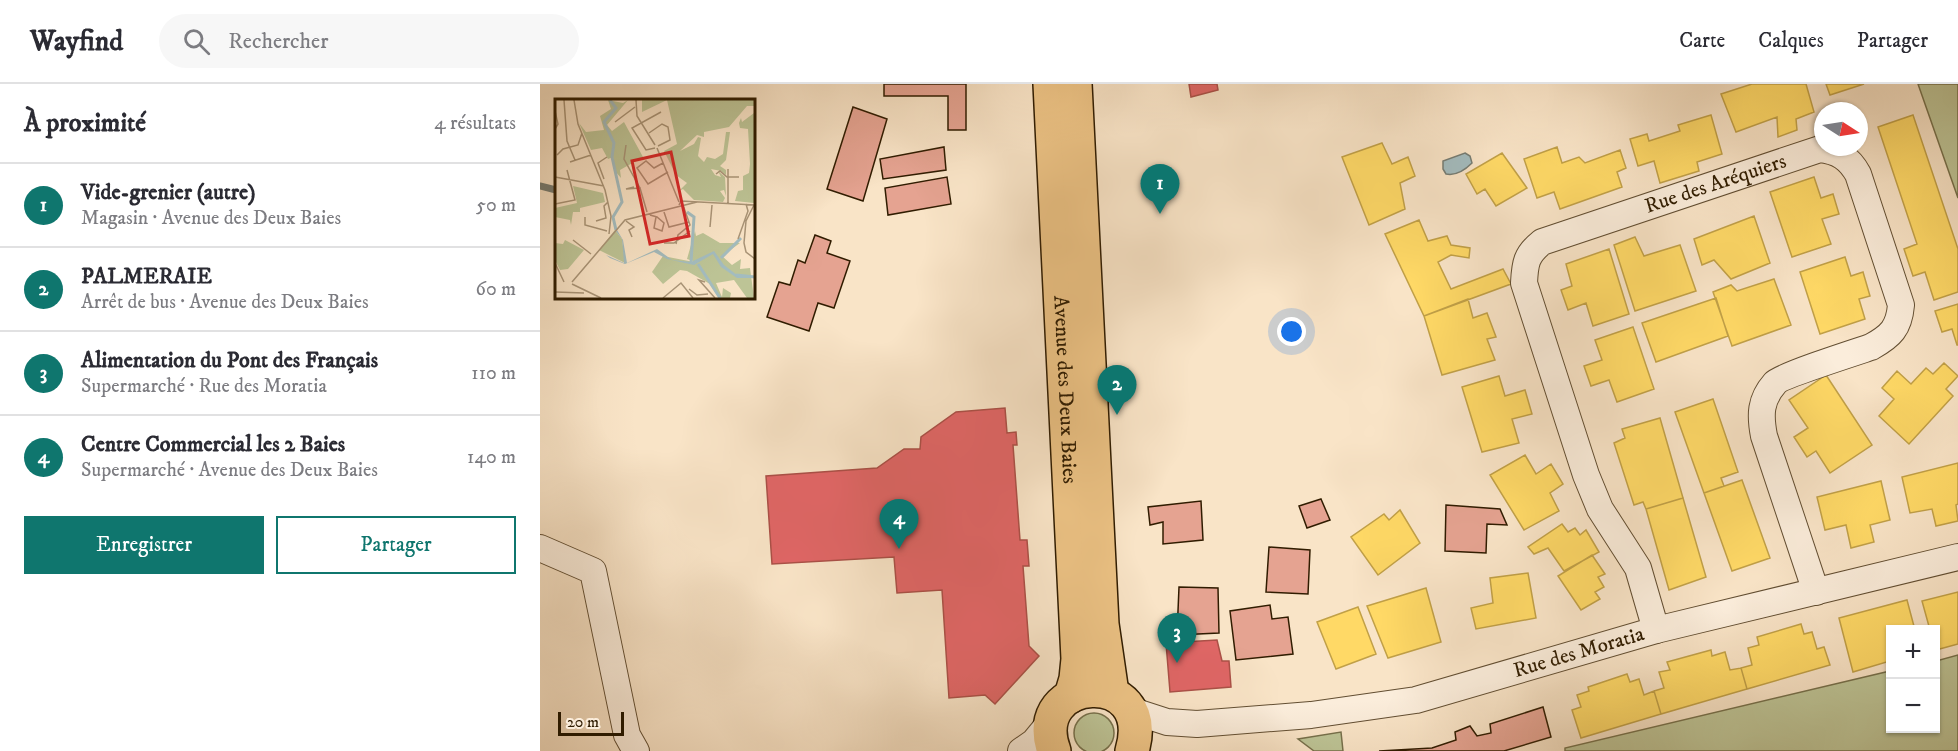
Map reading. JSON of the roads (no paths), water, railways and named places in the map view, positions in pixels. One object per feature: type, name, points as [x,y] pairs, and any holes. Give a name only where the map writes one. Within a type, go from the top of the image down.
[{"type":"main road","name":"Avenue des Deux Baies","points":[[1050,84],[1078,658],[1076,679],[1050,731],[1054,751]]},
{"type":"main road","name":"Avenue des Deux Baies","points":[[1075,84],[1102,624],[1121,701],[1136,723],[1133,751]]},
{"type":"main road","points":[[1062,707],[1084,690],[1098,690],[1121,701]]},
{"type":"street","name":"Rue des Aréquiers","points":[[1656,630],[1638,568],[1600,509],[1586,475],[1524,283],[1525,266],[1531,251],[1542,242],[1820,149],[1832,150],[1844,156],[1852,163],[1858,174],[1901,305],[1899,319],[1892,332],[1871,347],[1776,381],[1766,395],[1760,414],[1764,435],[1816,592]]},
{"type":"street","points":[[540,548],[593,571],[627,735],[636,751]]},
{"type":"street","name":"Rue des Moratia","points":[[1121,701],[1167,722],[1197,724],[1311,715],[1416,700],[1656,630],[1958,557]]},
{"type":"street","points":[[1021,751],[1034,742],[1062,707]]},
{"type":"street","name":"Rue des Moratia","points":[[1133,751],[1151,739],[1197,724]]},
{"type":"water","points":[[1465,153],[1470,156],[1472,163],[1460,172],[1446,174],[1443,161]]},
{"type":"waterway","points":[[540,186],[555,190]]},
{"type":"place","name":"Vide-grenier (autre)","points":[[1160,214]]},
{"type":"place","name":"PALMERAIE","points":[[1117,415]]},
{"type":"place","name":"Centre Commercial les 2 Baies","points":[[899,549]]},
{"type":"place","name":"Alimentation du Pont des Français","points":[[1177,663]]}]
